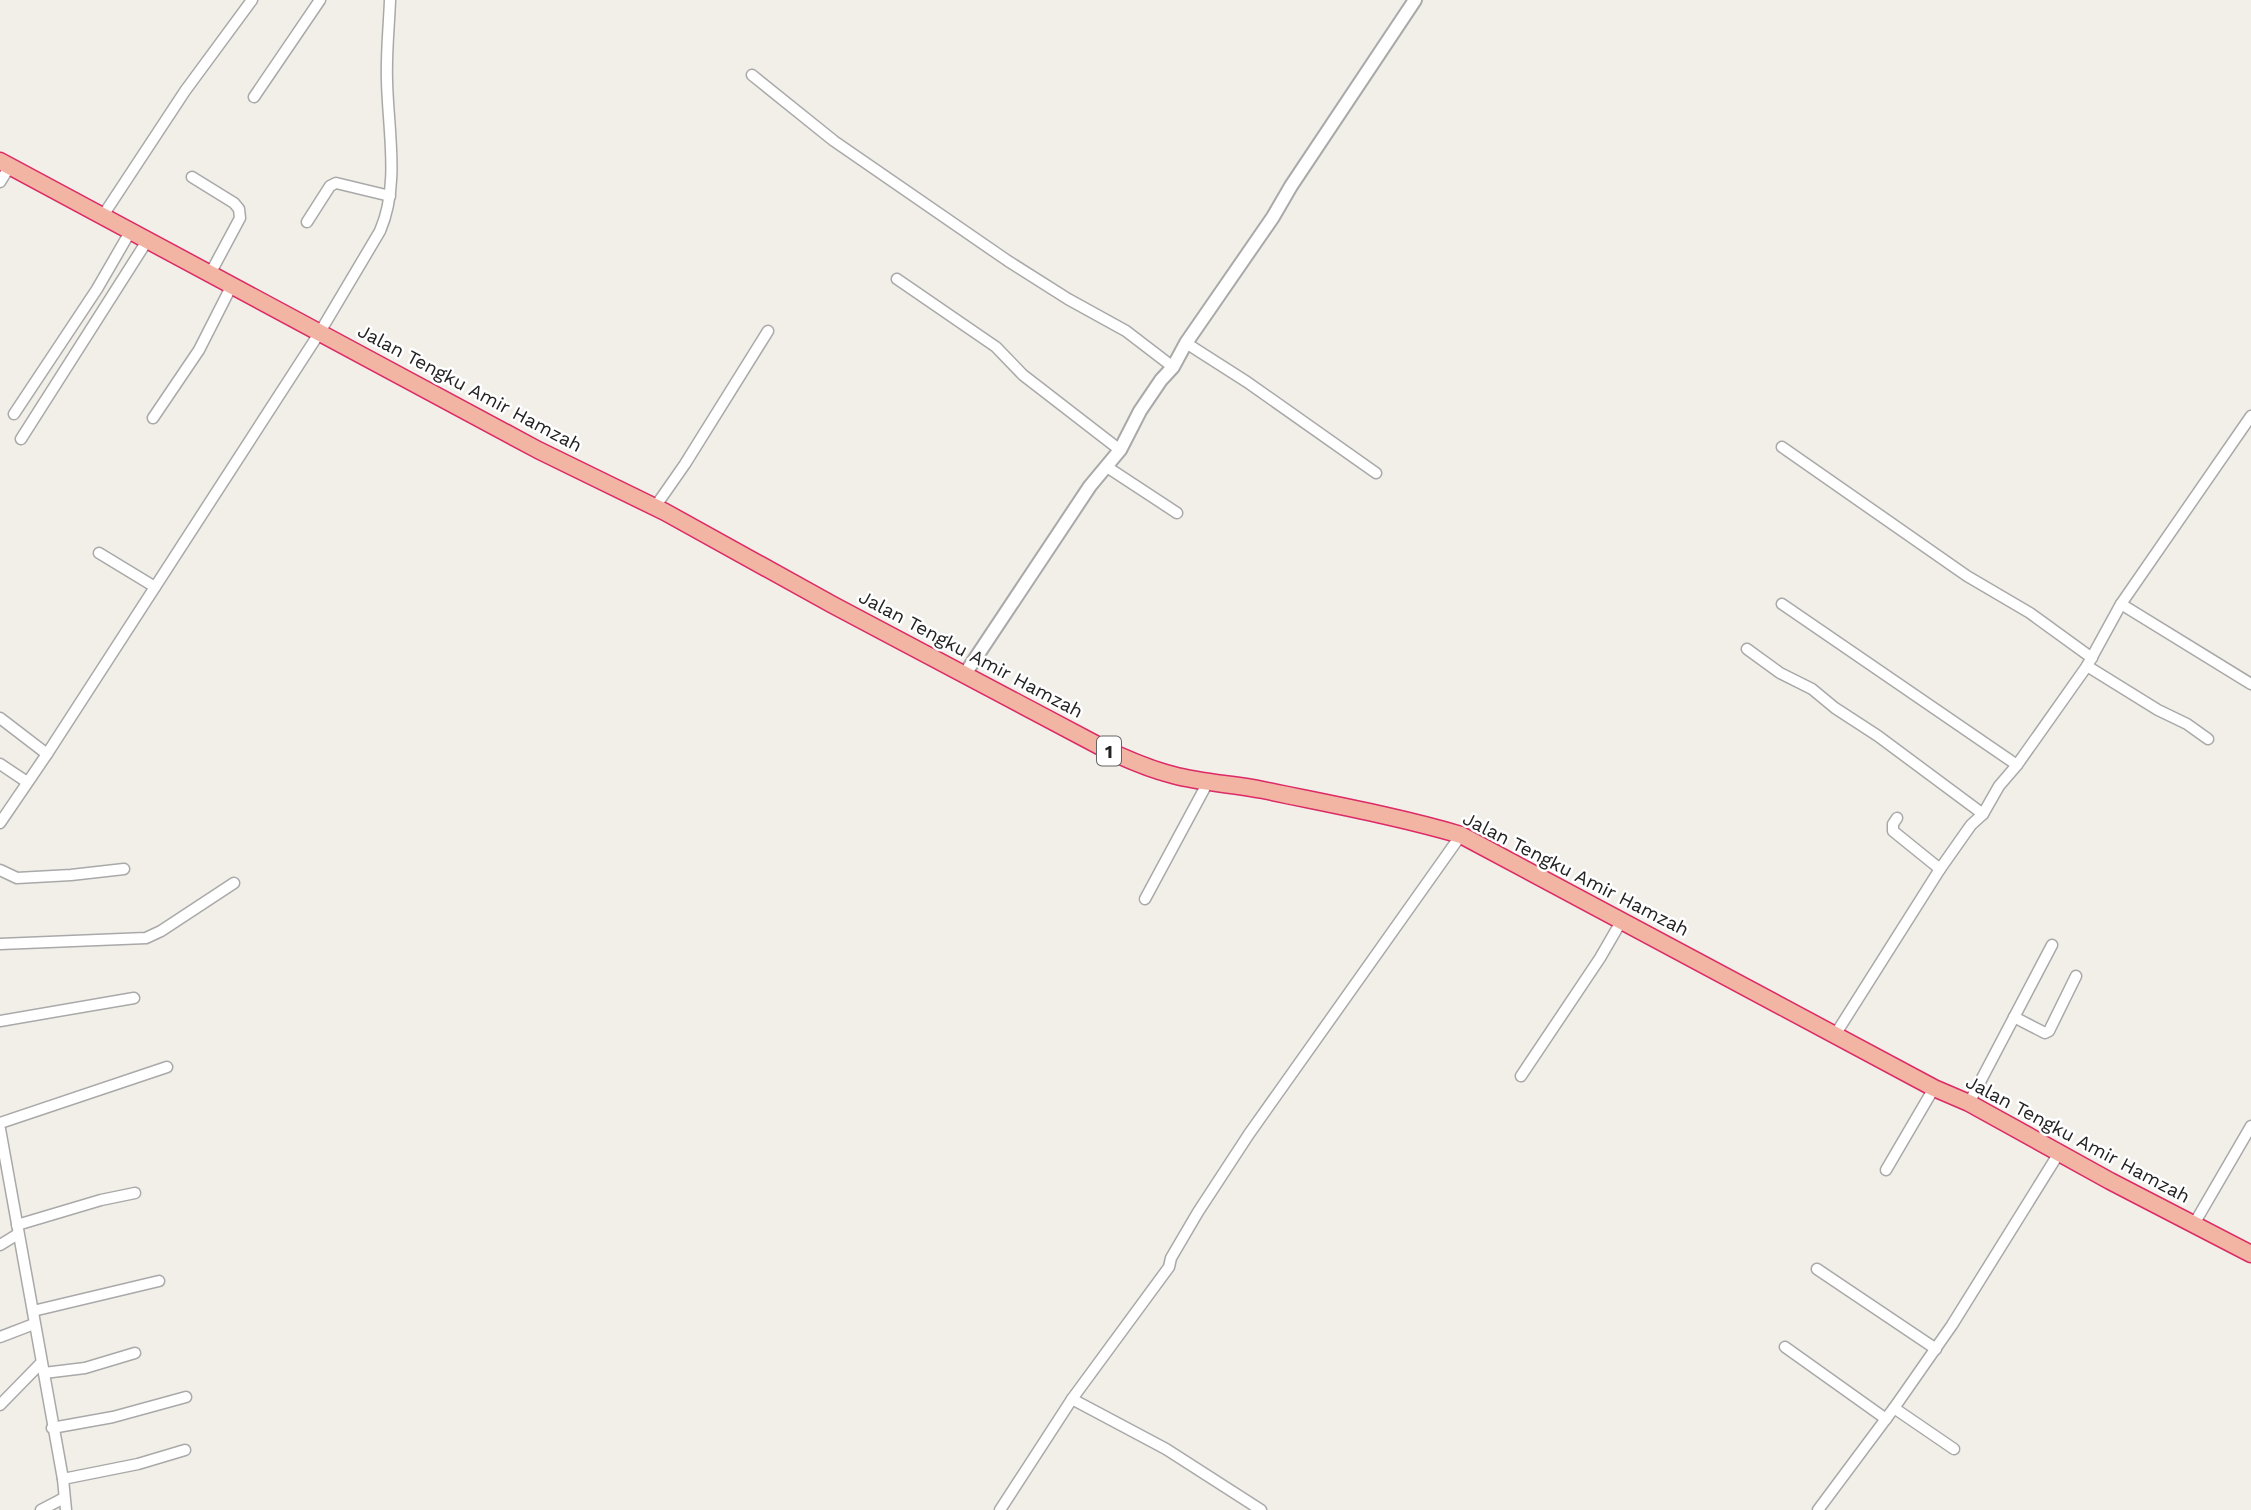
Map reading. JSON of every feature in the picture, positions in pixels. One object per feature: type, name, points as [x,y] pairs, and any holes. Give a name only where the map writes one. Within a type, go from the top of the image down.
[{"type":"highway","name":"Jalan Tengku Amir Hamzah","points":[[5,163],[538,450],[655,507],[1113,753],[1160,772],[1356,809],[1461,835],[2251,1254]]},
{"type":"street","points":[[102,216],[185,91],[252,0]]},
{"type":"street","points":[[254,97],[320,0]]},
{"type":"street","points":[[0,823],[320,332],[380,231],[391,192],[387,78],[390,0]]},
{"type":"street","points":[[965,674],[1090,486],[1120,450],[1140,411],[1173,367],[1186,343],[1273,217],[1290,186],[1415,0]]},
{"type":"street","points":[[752,75],[834,141],[1008,261],[1126,331],[1173,367]]},
{"type":"street","points":[[0,182],[5,163]]},
{"type":"street","points":[[192,177],[234,203],[239,209],[240,218],[210,274]]},
{"type":"street","points":[[307,222],[330,186],[336,183],[391,192]]},
{"type":"street","points":[[14,414],[97,289],[130,232]]},
{"type":"street","points":[[21,439],[147,241]]},
{"type":"street","points":[[897,279],[996,347],[1023,375],[1120,450]]},
{"type":"street","points":[[153,418],[199,350],[232,285]]},
{"type":"street","points":[[655,507],[768,331]]},
{"type":"street","points":[[1186,343],[1247,382],[1376,473]]},
{"type":"street","points":[[1835,1035],[1940,869],[1971,825],[1983,814],[1999,786],[2017,765],[2089,662],[2121,604],[2251,416]]},
{"type":"street","points":[[1782,447],[1967,576],[2030,613],[2089,662],[2158,710],[2188,724],[2208,739]]},
{"type":"street","points":[[1107,467],[1177,513]]},
{"type":"street","points":[[99,552],[155,587]]},
{"type":"street","points":[[1783,604],[2017,765]]},
{"type":"street","points":[[2121,604],[2251,684]]},
{"type":"street","points":[[1747,649],[1780,673],[1812,689],[1983,814]]},
{"type":"street","points":[[0,718],[47,754]]},
{"type":"street","points":[[0,764],[27,782]]},
{"type":"street","points":[[1145,899],[1208,782]]},
{"type":"street","points":[[1897,818],[1893,831],[1940,869]]},
{"type":"street","points":[[1000,1510],[1072,1399],[1169,1267],[1171,1258],[1198,1212],[1249,1134],[1461,835]]},
{"type":"street","points":[[0,870],[17,878],[124,869]]},
{"type":"street","points":[[0,944],[146,938],[234,883]]},
{"type":"street","points":[[1521,1076],[1600,958],[1622,920]]},
{"type":"street","points":[[1969,1103],[2052,944]]},
{"type":"street","points":[[2014,1017],[2045,1033],[2049,1031],[2076,976]]},
{"type":"street","points":[[0,1021],[134,998]]},
{"type":"street","points":[[0,1123],[167,1067]]},
{"type":"street","points":[[1886,1170],[1934,1088]]},
{"type":"street","points":[[2194,1224],[2251,1126]]},
{"type":"street","points":[[0,1129],[63,1479],[66,1510]]},
{"type":"street","points":[[1818,1510],[1936,1349],[2059,1153]]},
{"type":"street","points":[[0,1195],[11,1188]]},
{"type":"street","points":[[0,1245],[17,1230],[101,1200],[135,1193]]},
{"type":"street","points":[[1817,1269],[1936,1349]]},
{"type":"street","points":[[33,1311],[159,1281]]},
{"type":"street","points":[[0,1337],[34,1324]]},
{"type":"street","points":[[1785,1347],[1886,1419]]},
{"type":"street","points":[[0,1405],[43,1368],[85,1368],[135,1353]]},
{"type":"street","points":[[52,1428],[113,1417],[186,1397]]},
{"type":"street","points":[[1072,1399],[1166,1449],[1261,1510]]},
{"type":"street","points":[[1894,1408],[1954,1449]]},
{"type":"street","points":[[63,1479],[138,1464],[185,1450]]},
{"type":"street","points":[[41,1510],[64,1498]]}]
